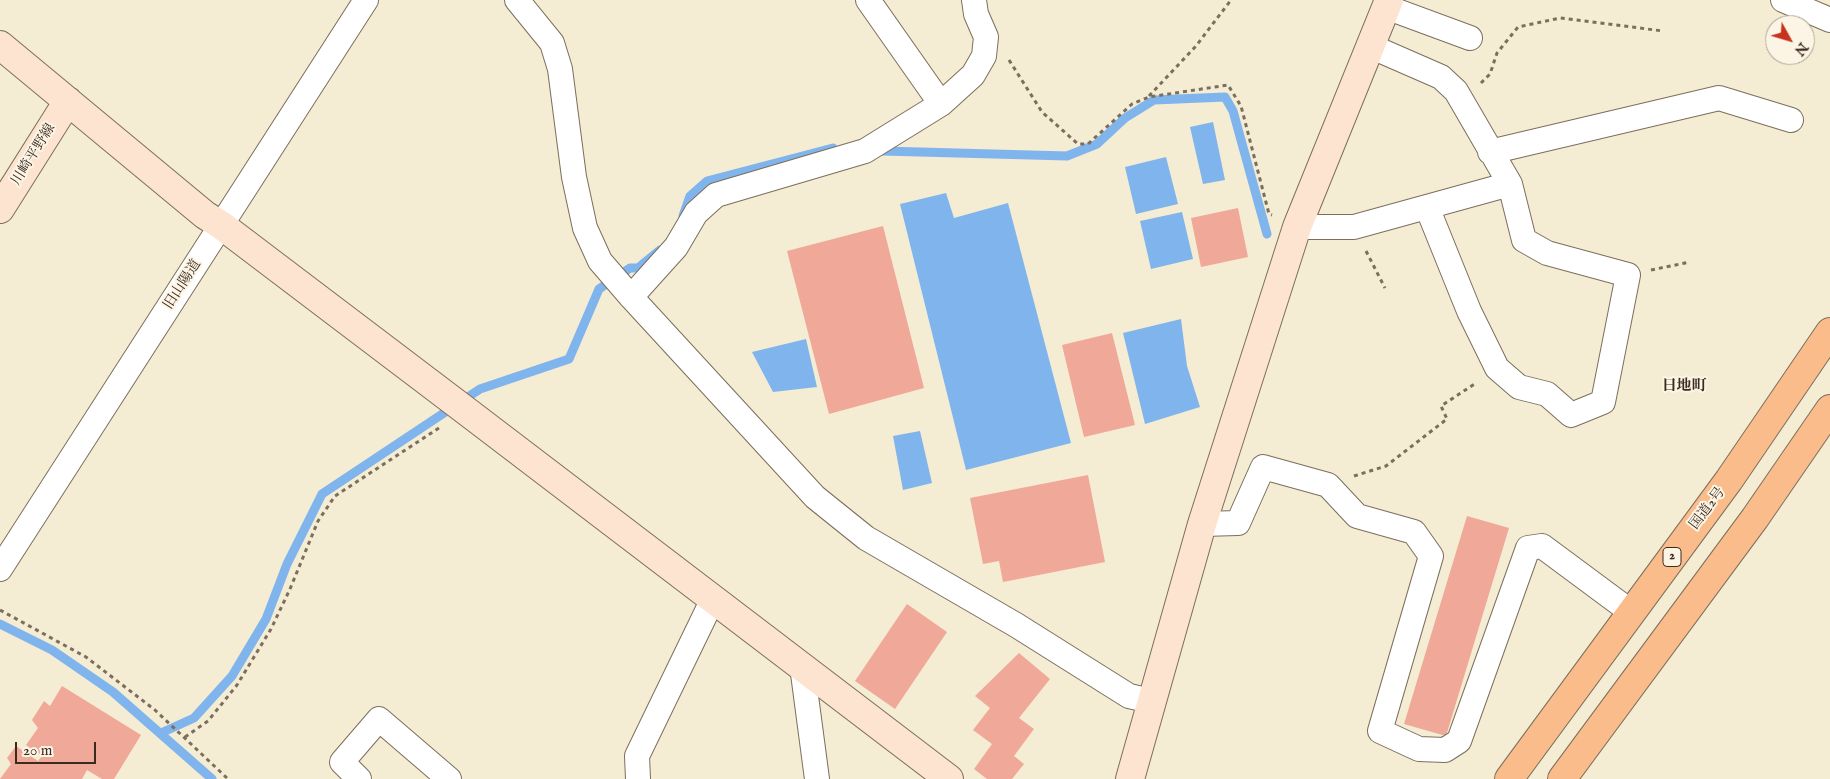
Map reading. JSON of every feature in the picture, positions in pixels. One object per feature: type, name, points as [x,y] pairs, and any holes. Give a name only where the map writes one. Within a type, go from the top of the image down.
[{"type":"highway","name":"国道2号","points":[[1509,779],[1729,480],[1830,332]]},
{"type":"highway","points":[[1562,779],[1749,526],[1830,409]]},
{"type":"street","name":"旧山陽道","points":[[0,570],[366,0]]},
{"type":"street","points":[[517,0],[552,43],[560,69],[574,177],[585,228],[600,261],[630,297],[815,496],[866,538],[1016,625],[1129,696],[1151,701]]},
{"type":"street","points":[[868,0],[942,104]]},
{"type":"street","points":[[630,297],[676,247],[696,213],[716,195],[865,151],[942,104],[973,75],[984,56],[986,37],[976,14],[974,0]]},
{"type":"street","points":[[1783,0],[1830,20]]},
{"type":"street","points":[[1130,779],[1202,524],[1297,227],[1387,4],[1470,38]]},
{"type":"street","points":[[0,45],[205,215],[221,225],[949,779]]},
{"type":"street","points":[[1370,46],[1441,77],[1456,91],[1510,184],[1524,240],[1547,253],[1628,274],[1603,402],[1571,415],[1547,394],[1519,387],[1497,368],[1469,311],[1427,207]]},
{"type":"street","points":[[1490,152],[1719,98],[1792,120]]},
{"type":"street","name":"川崎平野線","points":[[0,209],[68,101]]},
{"type":"street","points":[[1297,227],[1354,227],[1510,184]]},
{"type":"street","points":[[1202,524],[1238,523],[1263,467],[1328,485],[1357,516],[1414,532],[1431,556],[1380,731],[1419,750],[1446,750],[1459,740],[1528,548],[1542,546],[1631,612]]},
{"type":"street","points":[[638,779],[637,756],[713,599]]},
{"type":"street","points":[[802,666],[818,779]]},
{"type":"street","points":[[358,779],[342,762],[379,719],[449,779]]},
{"type":"path","points":[[1149,97],[1196,46],[1232,0]]},
{"type":"path","points":[[1456,91],[1475,90],[1490,74],[1497,53],[1518,27],[1560,18],[1662,31]]},
{"type":"path","points":[[986,37],[998,42],[1042,112],[1078,144],[1088,144],[1132,104],[1149,97],[1228,85],[1241,106],[1269,214],[1297,227]]},
{"type":"path","points":[[1354,227],[1385,288]]},
{"type":"path","points":[[1628,274],[1690,262]]},
{"type":"path","points":[[1328,485],[1386,466],[1446,419],[1441,406],[1497,368]]},
{"type":"path","points":[[185,738],[208,721],[237,685],[271,629],[318,521],[335,496],[465,410]]},
{"type":"path","points":[[0,610],[86,657],[155,710],[228,779]]},
{"type":"water","points":[[1213,122],[1225,180],[1203,184],[1190,127]]},
{"type":"water","points":[[1166,157],[1178,204],[1136,214],[1125,167]]},
{"type":"water","points":[[946,193],[954,218],[1008,203],[1071,443],[966,470],[900,204]]},
{"type":"water","points":[[1182,212],[1193,259],[1151,269],[1140,221]]},
{"type":"water","points":[[1181,319],[1187,366],[1200,407],[1145,424],[1123,333]]},
{"type":"water","points":[[806,339],[817,387],[773,392],[752,352]]},
{"type":"water","points":[[920,431],[932,483],[903,490],[893,436]]},
{"type":"building","points":[[1238,208],[1248,257],[1201,267],[1191,218]]},
{"type":"building","points":[[883,226],[924,388],[829,414],[787,251]]},
{"type":"building","points":[[1112,333],[1135,425],[1084,437],[1062,345]]},
{"type":"building","points":[[1088,475],[1105,562],[1003,582],[999,561],[983,564],[970,498]]},
{"type":"building","points":[[1467,516],[1509,528],[1446,736],[1404,724]]},
{"type":"building","points":[[907,604],[947,632],[895,709],[855,681]]},
{"type":"building","points":[[1019,653],[1050,679],[1019,718],[1034,729],[1014,756],[1024,764],[1012,779],[987,779],[974,769],[992,744],[973,730],[990,708],[975,696]]},
{"type":"building","points":[[62,686],[141,735],[114,779],[102,779],[87,770],[82,779],[0,779],[11,764],[7,758],[16,746],[38,761],[42,756],[26,745],[38,728],[32,720],[44,701],[50,706]]},
{"type":"waterway","points":[[879,146],[883,151],[1067,156],[1097,144],[1125,118],[1154,100],[1225,97],[1233,111],[1267,234]]},
{"type":"waterway","points":[[683,216],[690,196],[707,181],[833,148]]},
{"type":"waterway","points":[[161,733],[194,718],[232,676],[266,619],[287,564],[322,494],[480,389],[569,359],[599,289],[630,268],[638,268],[660,250]]},
{"type":"waterway","points":[[0,624],[52,650],[113,692],[212,779]]},
{"type":"district","name":"日地町","points":[[1684,387]]}]
